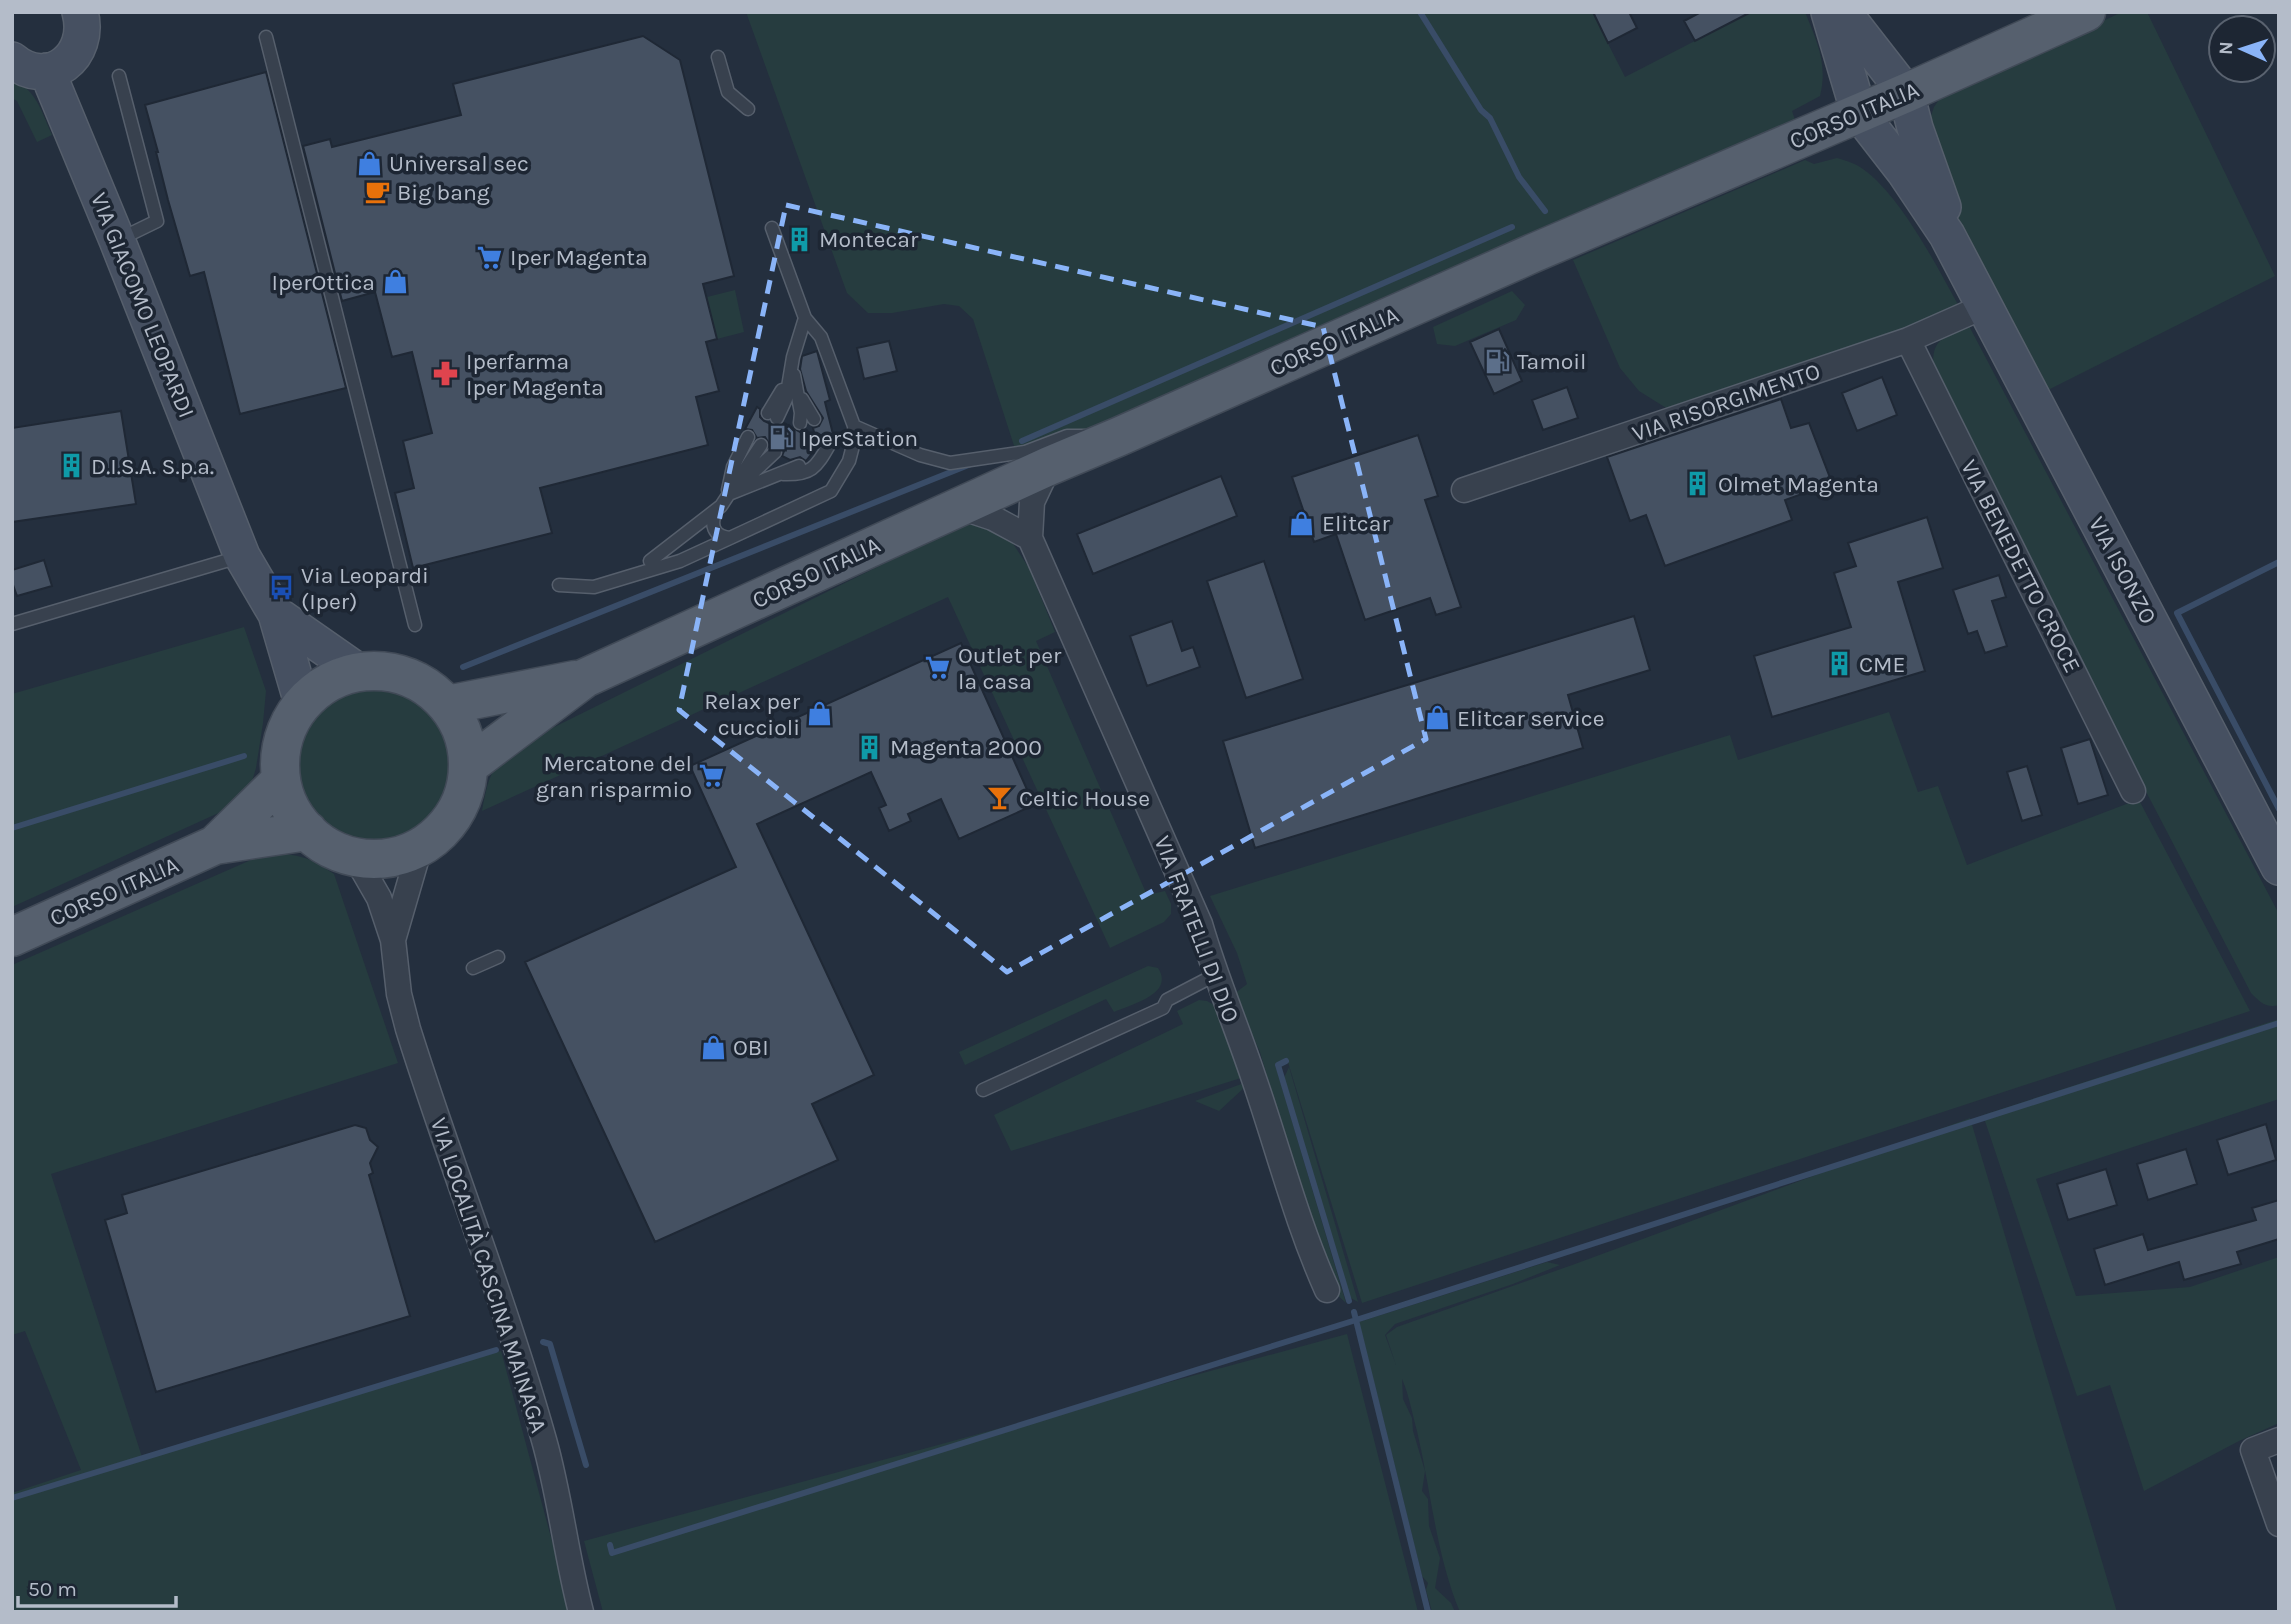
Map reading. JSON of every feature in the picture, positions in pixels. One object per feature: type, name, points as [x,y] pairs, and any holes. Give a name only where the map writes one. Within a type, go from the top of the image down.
[{"type":"main road","name":"CORSO ITALIA","points":[[468,766],[585,678],[1049,466],[1403,316],[2086,12]]},
{"type":"main road","points":[[383,671],[407,676],[429,688],[447,705],[463,733],[468,766],[462,798],[455,813],[433,838],[420,847],[389,858],[356,858],[326,846],[307,831],[292,811],[281,780],[281,747],[293,716],[302,703],[328,682],[359,672],[383,671]]},
{"type":"main road","name":"CORSO ITALIA","points":[[447,705],[585,678]]},
{"type":"main road","name":"CORSO ITALIA","points":[[215,845],[281,780]]},
{"type":"main road","name":"CORSO ITALIA","points":[[12,937],[215,845],[307,831]]},
{"type":"street","points":[[12,60],[27,69],[47,71],[57,68],[75,55],[83,34],[80,12]]},
{"type":"street","points":[[1829,12],[1859,113]]},
{"type":"street","points":[[1843,12],[1906,93]]},
{"type":"street","name":"VIA GIACOMO LEOPARDI","points":[[47,71],[242,556],[276,614],[302,703]]},
{"type":"street","name":"VIA ISONZO","points":[[1906,93],[1915,128],[1967,273]]},
{"type":"street","name":"VIA ISONZO","points":[[1859,113],[1904,171],[1947,235],[2279,867]]},
{"type":"street","name":"VIA RISORGIMENTO","points":[[1464,491],[1908,340],[1985,306]]},
{"type":"street","name":"VIA BENEDETTO CROCE","points":[[1908,340],[2133,791]]},
{"type":"street","name":"VIA FRATELLI DI DIO","points":[[1049,466],[1032,502],[1030,538],[1200,924],[1215,975],[1254,1077],[1292,1199],[1327,1290]]},
{"type":"street","points":[[960,507],[993,518],[1030,538]]},
{"type":"street","name":"VIA GIACOMO LEOPARDI","points":[[276,614],[359,672]]},
{"type":"street","name":"VIA LOCALITÀ CASCINA MAINAGA","points":[[393,940],[420,847]]},
{"type":"street","name":"VIA LOCALITÀ CASCINA MAINAGA","points":[[356,858],[379,898],[393,940],[399,994],[408,1029],[506,1316],[544,1440],[581,1612]]},
{"type":"street","points":[[2279,1440],[2253,1450],[2279,1524]]},
{"type":"lane","points":[[266,37],[415,625]]},
{"type":"lane","points":[[718,57],[728,92],[748,109]]},
{"type":"lane","points":[[117,240],[157,221],[119,76]]},
{"type":"lane","points":[[559,585],[594,587],[680,561],[831,491],[849,461],[854,444],[854,426],[821,337],[805,318],[772,228]]},
{"type":"lane","points":[[793,379],[805,404],[808,421],[801,413],[793,379],[793,357],[805,318]]},
{"type":"lane","points":[[793,379],[786,399],[769,414],[768,402],[793,379]]},
{"type":"lane","points":[[854,426],[920,455],[950,463],[1025,452],[1067,436],[1118,437]]},
{"type":"lane","points":[[650,561],[718,508],[728,494],[754,441]]},
{"type":"lane","points":[[728,494],[779,474],[800,475],[810,471],[829,445]]},
{"type":"lane","points":[[728,494],[751,475],[788,459],[779,474]]},
{"type":"lane","points":[[718,508],[712,526],[715,533],[730,538]]},
{"type":"lane","points":[[12,624],[242,556]]},
{"type":"lane","points":[[473,968],[498,957]]},
{"type":"lane","points":[[983,1090],[1163,1008],[1167,1000],[1215,975]]},
{"type":"highlighted area","points":[[786,205],[1323,327],[1426,739],[1007,972],[679,710]]},
{"type":"green space","points":[[746,12],[1592,12],[1625,77],[1751,12],[1805,12],[1820,53],[1823,74],[1820,96],[1792,111],[1796,123],[1019,461],[973,319],[959,306],[944,304],[892,313],[868,313],[847,293]]},
{"type":"green space","points":[[2122,12],[2147,12],[2275,276],[2046,391],[1945,187],[1931,129],[1931,116],[1940,98]]},
{"type":"green space","points":[[12,77],[33,96],[52,135],[37,142],[17,101],[12,98]]},
{"type":"green space","points":[[1837,158],[1863,169],[1891,196],[1917,233],[1960,308],[1917,326],[1671,411],[1639,391],[1620,368],[1573,260],[1805,160],[1814,164]]},
{"type":"green space","points":[[735,290],[744,332],[717,339],[707,297]]},
{"type":"green space","points":[[1512,291],[1525,305],[1516,320],[1455,346],[1437,344],[1433,327]]},
{"type":"green space","points":[[1969,326],[2279,914],[2279,1005],[2267,1005],[2251,993],[2090,684],[1934,373],[1936,347],[1945,337]]},
{"type":"green space","points":[[985,524],[1008,536],[1029,568],[1055,632],[1036,641],[1147,895],[1165,891],[1171,904],[1171,914],[1164,922],[1110,948],[948,597],[482,811],[491,776],[498,763],[512,748],[962,525]]},
{"type":"green space","points":[[244,627],[266,691],[256,768],[250,788],[236,805],[12,907],[12,694]]},
{"type":"green space","points":[[375,690],[404,696],[428,713],[445,737],[451,766],[445,795],[428,819],[404,836],[375,842],[346,836],[322,819],[305,795],[299,766],[305,737],[322,713],[346,696]]},
{"type":"green space","points":[[1889,712],[1918,792],[1938,786],[1967,865],[2129,803],[2140,802],[2250,1011],[1362,1303],[1287,1059],[1275,1064],[1346,1303],[1333,1291],[1326,1277],[1260,1052],[1234,994],[1247,984],[1237,953],[1210,896],[1730,735],[1738,760]]},
{"type":"green space","points":[[269,852],[303,857],[334,874],[398,1063],[51,1174],[142,1457],[501,1351],[571,1612],[12,1612],[12,1493],[81,1470],[25,1331],[12,1335],[12,965]]},
{"type":"green space","points":[[1148,966],[1158,968],[1162,977],[1161,985],[1149,997],[1114,1012],[1106,999],[965,1065],[959,1052]]},
{"type":"green space","points":[[1199,1000],[1214,1005],[1244,1077],[1011,1151],[994,1115],[1183,1024],[1177,1011]]},
{"type":"green space","points":[[2279,1019],[2279,1099],[2036,1179],[2076,1296],[2190,1287],[2279,1257],[2279,1423],[2144,1491],[2110,1385],[2077,1396],[1983,1115]]},
{"type":"green space","points":[[1289,1067],[1358,1302],[1349,1297],[1284,1078]]},
{"type":"green space","points":[[1244,1083],[1246,1086],[1219,1111],[1195,1101]]},
{"type":"green space","points":[[1970,1118],[2117,1612],[1460,1612],[1445,1568],[1417,1431],[1402,1379],[1403,1399],[1412,1418],[1413,1431],[1425,1471],[1422,1491],[1428,1499],[1429,1526],[1440,1558],[1435,1588],[1451,1603],[1455,1612],[1432,1612],[1426,1590],[1428,1583],[1422,1576],[1359,1322],[1547,1262],[1560,1265],[1395,1324],[1385,1335],[1396,1365],[1386,1335],[1397,1327]]},
{"type":"green space","points":[[1347,1334],[1418,1612],[603,1612],[584,1541]]},
{"type":"building","points":[[1593,12],[1629,12],[1637,28],[1608,43]]},
{"type":"building","points":[[1701,12],[1751,12],[1695,41],[1684,21]]},
{"type":"building","points":[[643,36],[680,60],[734,276],[703,284],[717,339],[706,342],[719,391],[696,397],[708,445],[540,488],[552,533],[413,568],[395,493],[414,488],[403,441],[432,433],[412,352],[392,357],[375,292],[342,301],[303,146],[330,139],[332,147],[461,115],[453,84]]},
{"type":"building","points":[[266,72],[346,388],[240,414],[204,272],[190,276],[145,105]]},
{"type":"building","points":[[1499,329],[1522,381],[1494,394],[1470,342]]},
{"type":"building","points":[[889,341],[897,371],[864,379],[857,348]]},
{"type":"building","points":[[817,351],[830,400],[825,402],[834,438],[824,438],[806,461],[800,457],[790,460],[782,456],[784,451],[781,446],[770,445],[765,437],[757,438],[752,430],[745,429],[757,407],[764,421],[777,427],[784,423],[816,441],[813,428],[819,426],[823,418],[806,391],[800,369],[802,356]]},
{"type":"building","points":[[1882,377],[1897,415],[1857,431],[1842,393]]},
{"type":"building","points":[[1567,387],[1578,418],[1543,430],[1532,400]]},
{"type":"building","name":"Olmet Magenta","points":[[1781,399],[1791,428],[1809,423],[1832,483],[1785,500],[1792,520],[1665,566],[1646,515],[1630,521],[1607,457]]},
{"type":"building","name":"D.I.S.A. S.p.a.","points":[[121,411],[136,504],[12,522],[12,428]]},
{"type":"building","points":[[1418,435],[1438,496],[1425,500],[1461,607],[1436,615],[1430,598],[1365,620],[1336,534],[1314,542],[1292,477]]},
{"type":"building","points":[[1221,476],[1237,516],[1093,574],[1077,534]]},
{"type":"building","name":"CME","points":[[1927,517],[1943,568],[1898,582],[1925,671],[1772,717],[1754,656],[1851,627],[1834,573],[1856,566],[1848,543]]},
{"type":"building","points":[[44,560],[52,586],[17,596],[12,582],[12,570]]},
{"type":"building","points":[[1264,561],[1303,679],[1246,698],[1207,581]]},
{"type":"building","name":"CME","points":[[1999,575],[2006,597],[1992,601],[2007,646],[1985,653],[1977,631],[1968,634],[1953,590]]},
{"type":"building","name":"Elitcar service","points":[[1634,616],[1650,670],[1568,695],[1583,748],[1255,848],[1223,741]]},
{"type":"building","points":[[1172,621],[1182,651],[1193,647],[1200,667],[1147,686],[1130,636]]},
{"type":"building","name":"OBI","points":[[961,643],[1034,805],[959,839],[941,799],[908,814],[911,821],[889,831],[879,808],[886,805],[871,772],[757,824],[874,1075],[812,1104],[838,1160],[655,1242],[525,962],[736,867],[690,766]]},
{"type":"building","points":[[2090,739],[2108,795],[2078,804],[2061,748]]},
{"type":"building","points":[[2027,766],[2042,815],[2022,821],[2007,772]]},
{"type":"building","points":[[2266,1124],[2276,1160],[2228,1175],[2217,1140]]},
{"type":"building","points":[[355,1125],[366,1128],[370,1140],[378,1147],[370,1163],[373,1173],[369,1175],[410,1316],[156,1392],[105,1220],[127,1213],[122,1195]]},
{"type":"building","points":[[2186,1149],[2197,1184],[2148,1200],[2137,1164]]},
{"type":"building","points":[[2106,1169],[2117,1205],[2068,1220],[2057,1184]]},
{"type":"building","points":[[2279,1200],[2279,1239],[2237,1252],[2241,1264],[2184,1280],[2179,1262],[2105,1285],[2094,1249],[2143,1234],[2148,1250],[2256,1220],[2252,1208]]},
{"type":"waterway","points":[[1420,12],[1481,110],[1490,118],[1519,177],[1545,211]]},
{"type":"waterway","points":[[1022,441],[1512,227]]},
{"type":"waterway","points":[[463,667],[971,464]]},
{"type":"waterway","points":[[2279,562],[2177,613],[2279,809]]},
{"type":"waterway","points":[[12,828],[244,756]]},
{"type":"waterway","points":[[610,1545],[612,1553],[1356,1320],[2279,1023]]},
{"type":"waterway","points":[[1286,1061],[1278,1065],[1349,1301]]},
{"type":"waterway","points":[[1354,1312],[1428,1612]]},
{"type":"waterway","points":[[543,1342],[550,1344],[586,1465]]},
{"type":"waterway","points":[[12,1498],[496,1350]]},
{"type":"place","name":"Universal sec","points":[[369,163]]},
{"type":"place","name":"Big bang","points":[[377,192]]},
{"type":"place","name":"Montecar","points":[[799,239]]},
{"type":"place","name":"Iper Magenta","points":[[490,257]]},
{"type":"place","name":"IperOttica","points":[[395,282]]},
{"type":"place","name":"Tamoil","points":[[1497,361]]},
{"type":"place","name":"Iperfarma Iper Magenta","points":[[446,374]]},
{"type":"place","name":"IperStation","points":[[781,438]]},
{"type":"place","name":"D.I.S.A. S.p.a.","points":[[71,466]]},
{"type":"place","name":"Olmet Magenta","points":[[1698,484]]},
{"type":"place","name":"Elitcar","points":[[1302,523]]},
{"type":"place","name":"Via Leopardi (Iper)","points":[[281,588]]},
{"type":"place","name":"CME","points":[[1839,664]]},
{"type":"place","name":"Outlet per la casa","points":[[938,668]]},
{"type":"place","name":"Relax per cuccioli","points":[[820,714]]},
{"type":"place","name":"Elitcar service","points":[[1437,718]]},
{"type":"place","name":"Magenta 2000","points":[[870,747]]},
{"type":"place","name":"Mercatone del gran risparmio","points":[[712,776]]},
{"type":"place","name":"Celtic House","points":[[999,798]]},
{"type":"place","name":"OBI","points":[[713,1047]]}]
